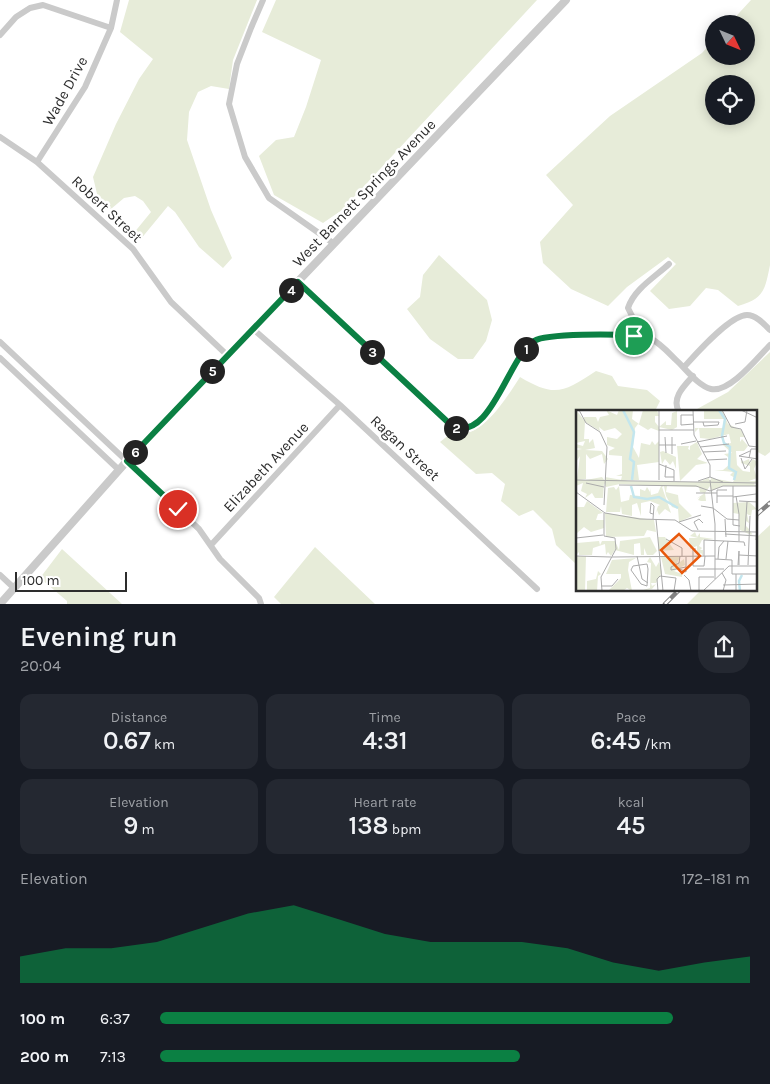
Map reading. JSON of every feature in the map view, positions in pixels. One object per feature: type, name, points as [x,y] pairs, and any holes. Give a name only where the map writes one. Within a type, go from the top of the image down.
[{"type":"street","name":"Wade Drive","points":[[37,162],[85,87],[111,28],[117,0]]},
{"type":"street","points":[[263,0],[238,64],[229,104],[245,157],[269,198],[333,243]]},
{"type":"street","name":"West Barnett Springs Avenue","points":[[0,604],[127,461],[566,0]]},
{"type":"street","points":[[0,34],[16,17],[30,8],[43,5],[111,28]]},
{"type":"street","name":"Robert Street","points":[[0,138],[37,162],[133,249],[171,302],[227,355]]},
{"type":"street","points":[[669,264],[630,300],[628,308],[648,337],[661,346],[702,384],[711,389],[724,388],[747,369],[770,345]]},
{"type":"street","points":[[298,282],[452,426],[459,429],[468,428],[481,420],[493,405],[515,363],[524,350],[535,340],[613,334],[648,337]]},
{"type":"street","points":[[684,367],[718,333],[740,316],[749,314],[757,318],[770,330]]},
{"type":"street","name":"Ragan Street","points":[[253,328],[340,405],[537,589]]},
{"type":"street","points":[[0,342],[199,529],[220,559],[259,598],[261,604]]},
{"type":"street","points":[[0,358],[119,470]]},
{"type":"street","points":[[678,410],[675,403],[677,396],[693,376]]},
{"type":"street","name":"Elizabeth Avenue","points":[[211,545],[340,405]]},
{"type":"street","points":[[0,576],[14,588]]},
{"type":"green space","points":[[129,0],[257,0],[233,60],[229,89],[211,86],[198,92],[189,112],[187,140],[211,210],[232,258],[223,268],[199,247],[175,212],[168,206],[140,240],[133,234],[151,212],[143,201],[135,196],[124,198],[111,209],[98,198],[93,177],[116,124],[139,79],[153,59],[120,32]]},
{"type":"green space","points":[[276,0],[537,0],[342,210],[323,223],[274,195],[259,156],[276,140],[294,137],[321,60],[262,32]]},
{"type":"green space","points":[[751,0],[770,0],[770,265],[765,287],[758,297],[738,306],[718,290],[706,288],[690,306],[669,309],[650,291],[676,264],[668,257],[627,287],[608,306],[571,289],[543,263],[540,242],[573,205],[546,175],[610,116],[705,50],[705,65],[755,65],[755,15],[737,15]]},
{"type":"green space","points":[[439,255],[487,300],[492,320],[486,341],[473,359],[458,359],[430,339],[407,309],[420,297],[423,275]]},
{"type":"green space","points":[[770,352],[770,452],[765,456],[758,452],[758,410],[697,409],[728,392]]},
{"type":"green space","points":[[596,371],[612,376],[618,386],[647,390],[660,401],[656,410],[576,410],[576,564],[556,545],[552,529],[533,510],[519,516],[501,501],[505,484],[492,473],[476,474],[440,442],[450,434],[461,435],[482,425],[507,397],[520,377],[532,384],[551,390],[559,390],[576,384]]},
{"type":"green space","points":[[770,525],[770,604],[687,604],[699,592],[758,592],[758,536]]},
{"type":"green space","points":[[315,547],[375,604],[281,604],[274,597]]},
{"type":"green space","points":[[62,549],[122,604],[67,604],[67,601],[40,578]]},
{"type":"railway","points":[[758,513],[770,503]]},
{"type":"railway","points":[[665,604],[677,592]]},
{"type":"route","points":[[178,509],[127,461],[298,282],[452,426],[459,429],[468,428],[481,420],[493,405],[515,363],[524,350],[535,340],[613,334],[634,336]]}]
